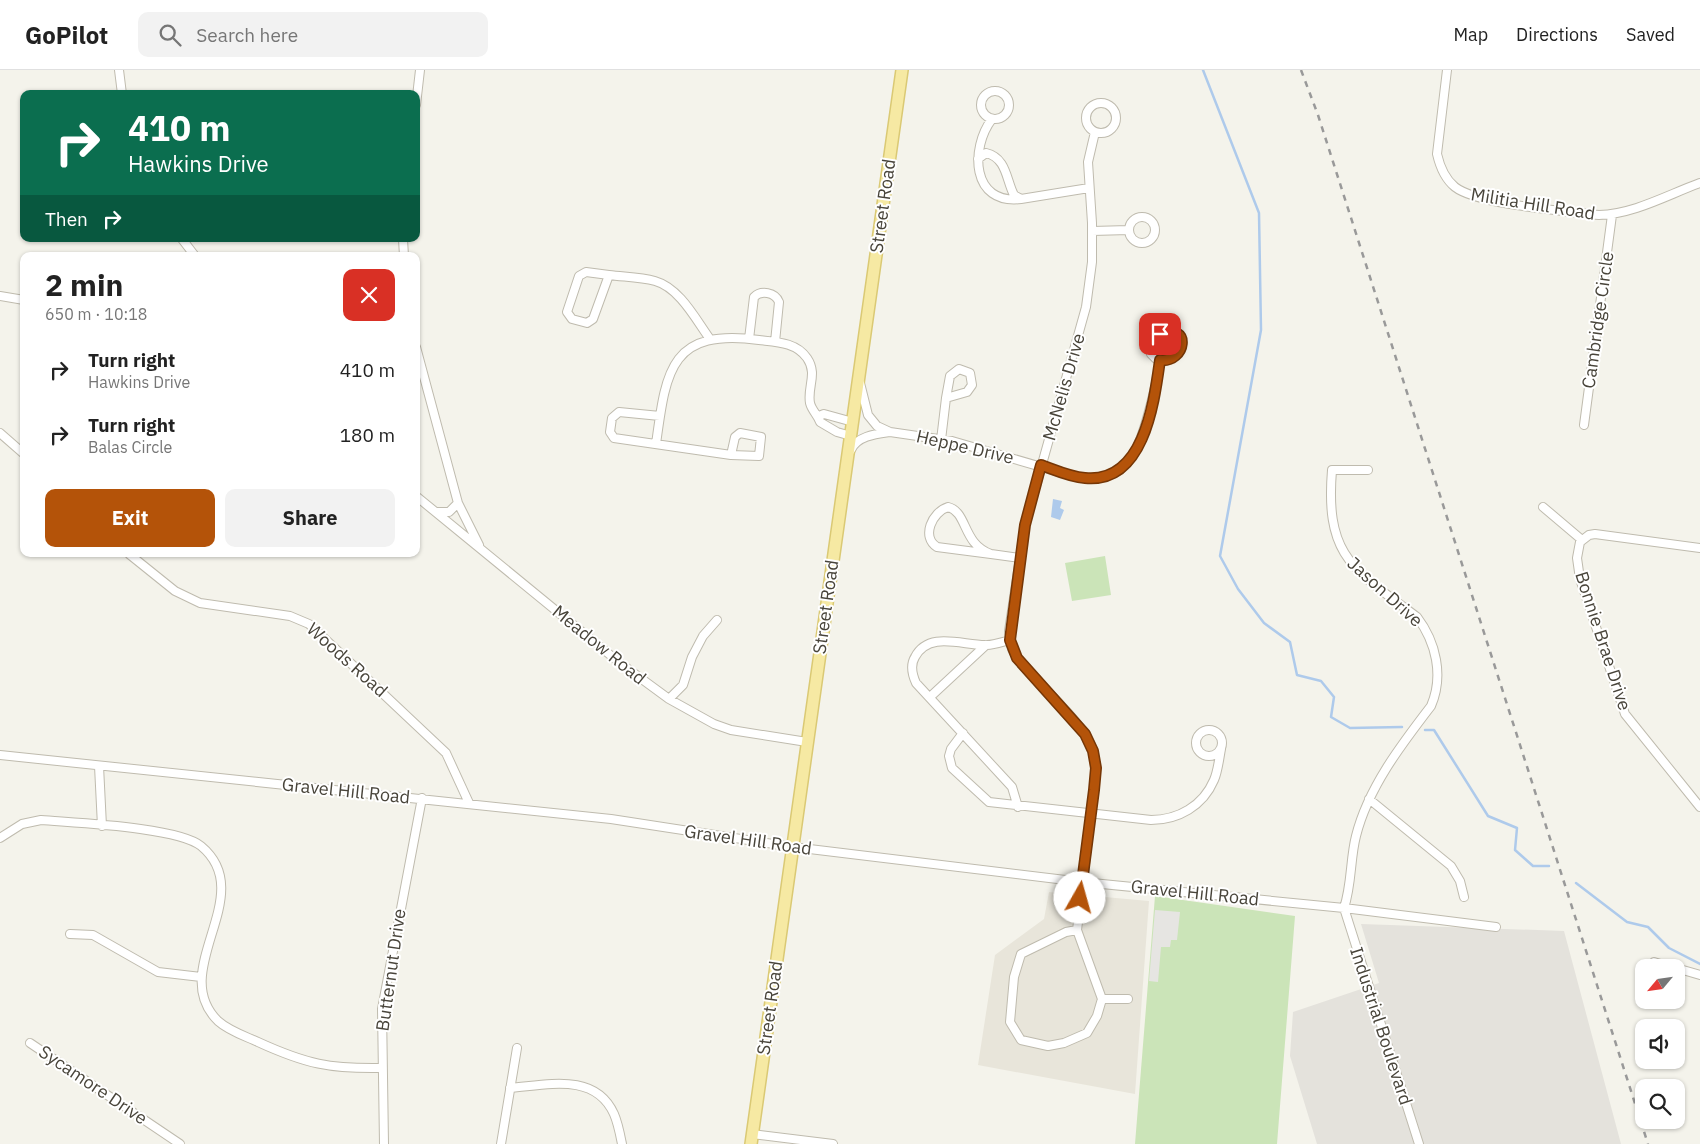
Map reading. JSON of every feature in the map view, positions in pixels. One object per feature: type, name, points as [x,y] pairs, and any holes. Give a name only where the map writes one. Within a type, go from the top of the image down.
[{"type":"main road","name":"Street Road","points":[[752,1139],[902,70]]},
{"type":"street","points":[[119,70],[122,90]]},
{"type":"street","points":[[418,90],[420,70]]},
{"type":"street","name":"Militia Hill Road","points":[[1447,70],[1437,154],[1444,175],[1454,186],[1470,196],[1599,216],[1628,211],[1700,183]]},
{"type":"street","points":[[992,119],[982,134],[982,156],[979,175],[990,192],[1004,198],[1021,199],[1089,188]]},
{"type":"street","name":"McNelis Drive","points":[[1010,640],[1025,525],[1086,306],[1092,262],[1088,162],[1095,132]]},
{"type":"street","points":[[982,156],[989,154],[1000,163],[1008,174],[1014,195],[1021,199]]},
{"type":"street","name":"Cambridge Circle","points":[[1584,425],[1612,215]]},
{"type":"street","points":[[1092,231],[1128,230]]},
{"type":"street","points":[[184,242],[192,252]]},
{"type":"street","points":[[609,275],[591,322],[583,323],[568,316],[567,308],[579,276],[586,272],[609,275],[655,282],[664,285],[675,293],[710,339]]},
{"type":"street","points":[[749,339],[754,297],[762,293],[772,294],[779,302],[775,342]]},
{"type":"street","points":[[0,296],[20,299]]},
{"type":"street","points":[[1167,331],[1176,332],[1182,340],[1179,351],[1170,359],[1160,360],[1151,354],[1152,344],[1160,334],[1167,331]]},
{"type":"street","points":[[656,444],[665,385],[672,369],[685,352],[710,339],[732,337],[775,342],[798,349],[809,361],[813,377],[810,400],[812,407],[819,416],[820,422],[827,427],[851,436]]},
{"type":"street","name":"Heppe Drive","points":[[859,376],[868,415],[877,426],[890,432],[941,440],[1041,465],[1076,477],[1094,478],[1114,473],[1126,465],[1139,447],[1155,391],[1160,360]]},
{"type":"street","points":[[420,362],[458,503],[482,549]]},
{"type":"street","points":[[941,440],[946,398]]},
{"type":"street","points":[[660,416],[620,412],[612,418],[610,432],[614,438],[731,455],[759,456],[761,436],[737,434],[731,455]]},
{"type":"street","points":[[819,416],[824,414],[853,422]]},
{"type":"street","name":"Heppe Drive","points":[[847,458],[853,445],[862,439],[890,432]]},
{"type":"street","points":[[0,433],[20,450]]},
{"type":"street","name":"Jason Drive","points":[[1344,908],[1348,895],[1356,837],[1369,798],[1431,706],[1438,687],[1436,659],[1423,625],[1417,617],[1354,568],[1339,547],[1334,533],[1330,497],[1332,470],[1368,470]]},
{"type":"street","name":"Meadow Road","points":[[420,499],[620,663],[669,699],[714,724],[731,730],[808,742]]},
{"type":"street","points":[[437,512],[449,512],[458,503]]},
{"type":"street","points":[[1543,507],[1582,540],[1595,534],[1700,548]]},
{"type":"street","points":[[991,554],[972,542],[959,513],[953,508],[943,509],[929,529],[928,538],[937,547],[1020,558]]},
{"type":"street","name":"Bonnie Brae Drive","points":[[1582,540],[1578,548],[1577,558],[1580,579],[1620,704],[1630,722],[1700,808]]},
{"type":"street","name":"Woods Road","points":[[133,557],[175,591],[200,603],[214,607],[244,608],[290,616],[309,624],[446,753],[469,804]]},
{"type":"street","points":[[669,699],[683,685],[692,657],[703,636],[717,620]]},
{"type":"street","points":[[1018,807],[1012,786],[913,676],[912,662],[920,650],[941,640],[986,645],[1010,640],[1012,649],[1023,666],[1085,734],[1090,743],[1096,768],[1077,930],[1102,999],[1097,1016],[1087,1033],[1064,1043],[1048,1046],[1022,1040],[1010,1022],[1014,977],[1020,954],[1066,932],[1077,930]]},
{"type":"street","points":[[930,697],[986,645]]},
{"type":"street","points":[[963,733],[949,756],[954,773],[988,802],[1018,807],[1160,820],[1186,812],[1202,800],[1214,782],[1221,749]]},
{"type":"street","name":"Gravel Hill Road","points":[[0,755],[611,819],[793,846],[1082,882],[1344,908],[1496,927]]},
{"type":"street","points":[[99,766],[102,826]]},
{"type":"street","name":"Butternut Drive","points":[[384,1144],[381,1026],[385,987],[422,798]]},
{"type":"street","points":[[1369,798],[1451,866],[1460,881],[1464,897]]},
{"type":"street","points":[[0,838],[15,828],[34,821],[181,835],[195,842],[210,855],[220,873],[222,895],[201,977],[203,996],[208,1007],[219,1022],[229,1029],[310,1063],[346,1068],[382,1068]]},
{"type":"street","name":"Industrial Boulevard","points":[[1344,908],[1419,1144]]},
{"type":"street","points":[[70,934],[93,935],[158,972],[201,977]]},
{"type":"street","points":[[1685,971],[1700,975]]},
{"type":"street","points":[[1102,999],[1128,999]]},
{"type":"street","name":"Sycamore Drive","points":[[30,1042],[180,1144]]},
{"type":"street","points":[[502,1144],[517,1048]]},
{"type":"street","points":[[510,1088],[570,1083],[587,1087],[599,1094],[610,1107],[615,1116],[622,1144]]},
{"type":"street","points":[[752,1139],[833,1144]]},
{"type":"shaded area","points":[[1049,892],[1149,901],[1135,1094],[978,1065],[995,955],[1044,919]]},
{"type":"shaded area","points":[[1155,910],[1180,912],[1177,940],[1171,940],[1170,947],[1161,947],[1158,982],[1149,981]]},
{"type":"shaded area","points":[[1361,924],[1564,931],[1621,1144],[1317,1144],[1290,1056],[1293,1012],[1379,983]]},
{"type":"green space","points":[[1105,556],[1111,595],[1072,601],[1065,563]]},
{"type":"green space","points":[[1155,896],[1295,916],[1277,1144],[1135,1144]]},
{"type":"water","points":[[1053,499],[1062,501],[1060,508],[1064,510],[1060,520],[1051,517]]},
{"type":"waterway","points":[[1203,70],[1259,213],[1261,330],[1220,556],[1238,589],[1264,623],[1290,642],[1297,675],[1321,681],[1334,697],[1331,717],[1350,728],[1402,727]]},
{"type":"waterway","points":[[1425,730],[1434,730],[1488,816],[1517,828],[1515,850],[1533,866],[1549,866]]},
{"type":"waterway","points":[[1576,883],[1627,922],[1648,927],[1669,948],[1700,964]]},
{"type":"railway","points":[[1301,70],[1318,115],[1648,1144]]},
{"type":"route","points":[[1080,898],[1096,768],[1093,751],[1085,734],[1017,658],[1012,649],[1009,631],[1025,525],[1041,465],[1076,477],[1094,478],[1114,473],[1130,461],[1139,447],[1155,391],[1160,360],[1164,361],[1175,356],[1182,344],[1182,340],[1176,332],[1167,331],[1160,334]]}]
